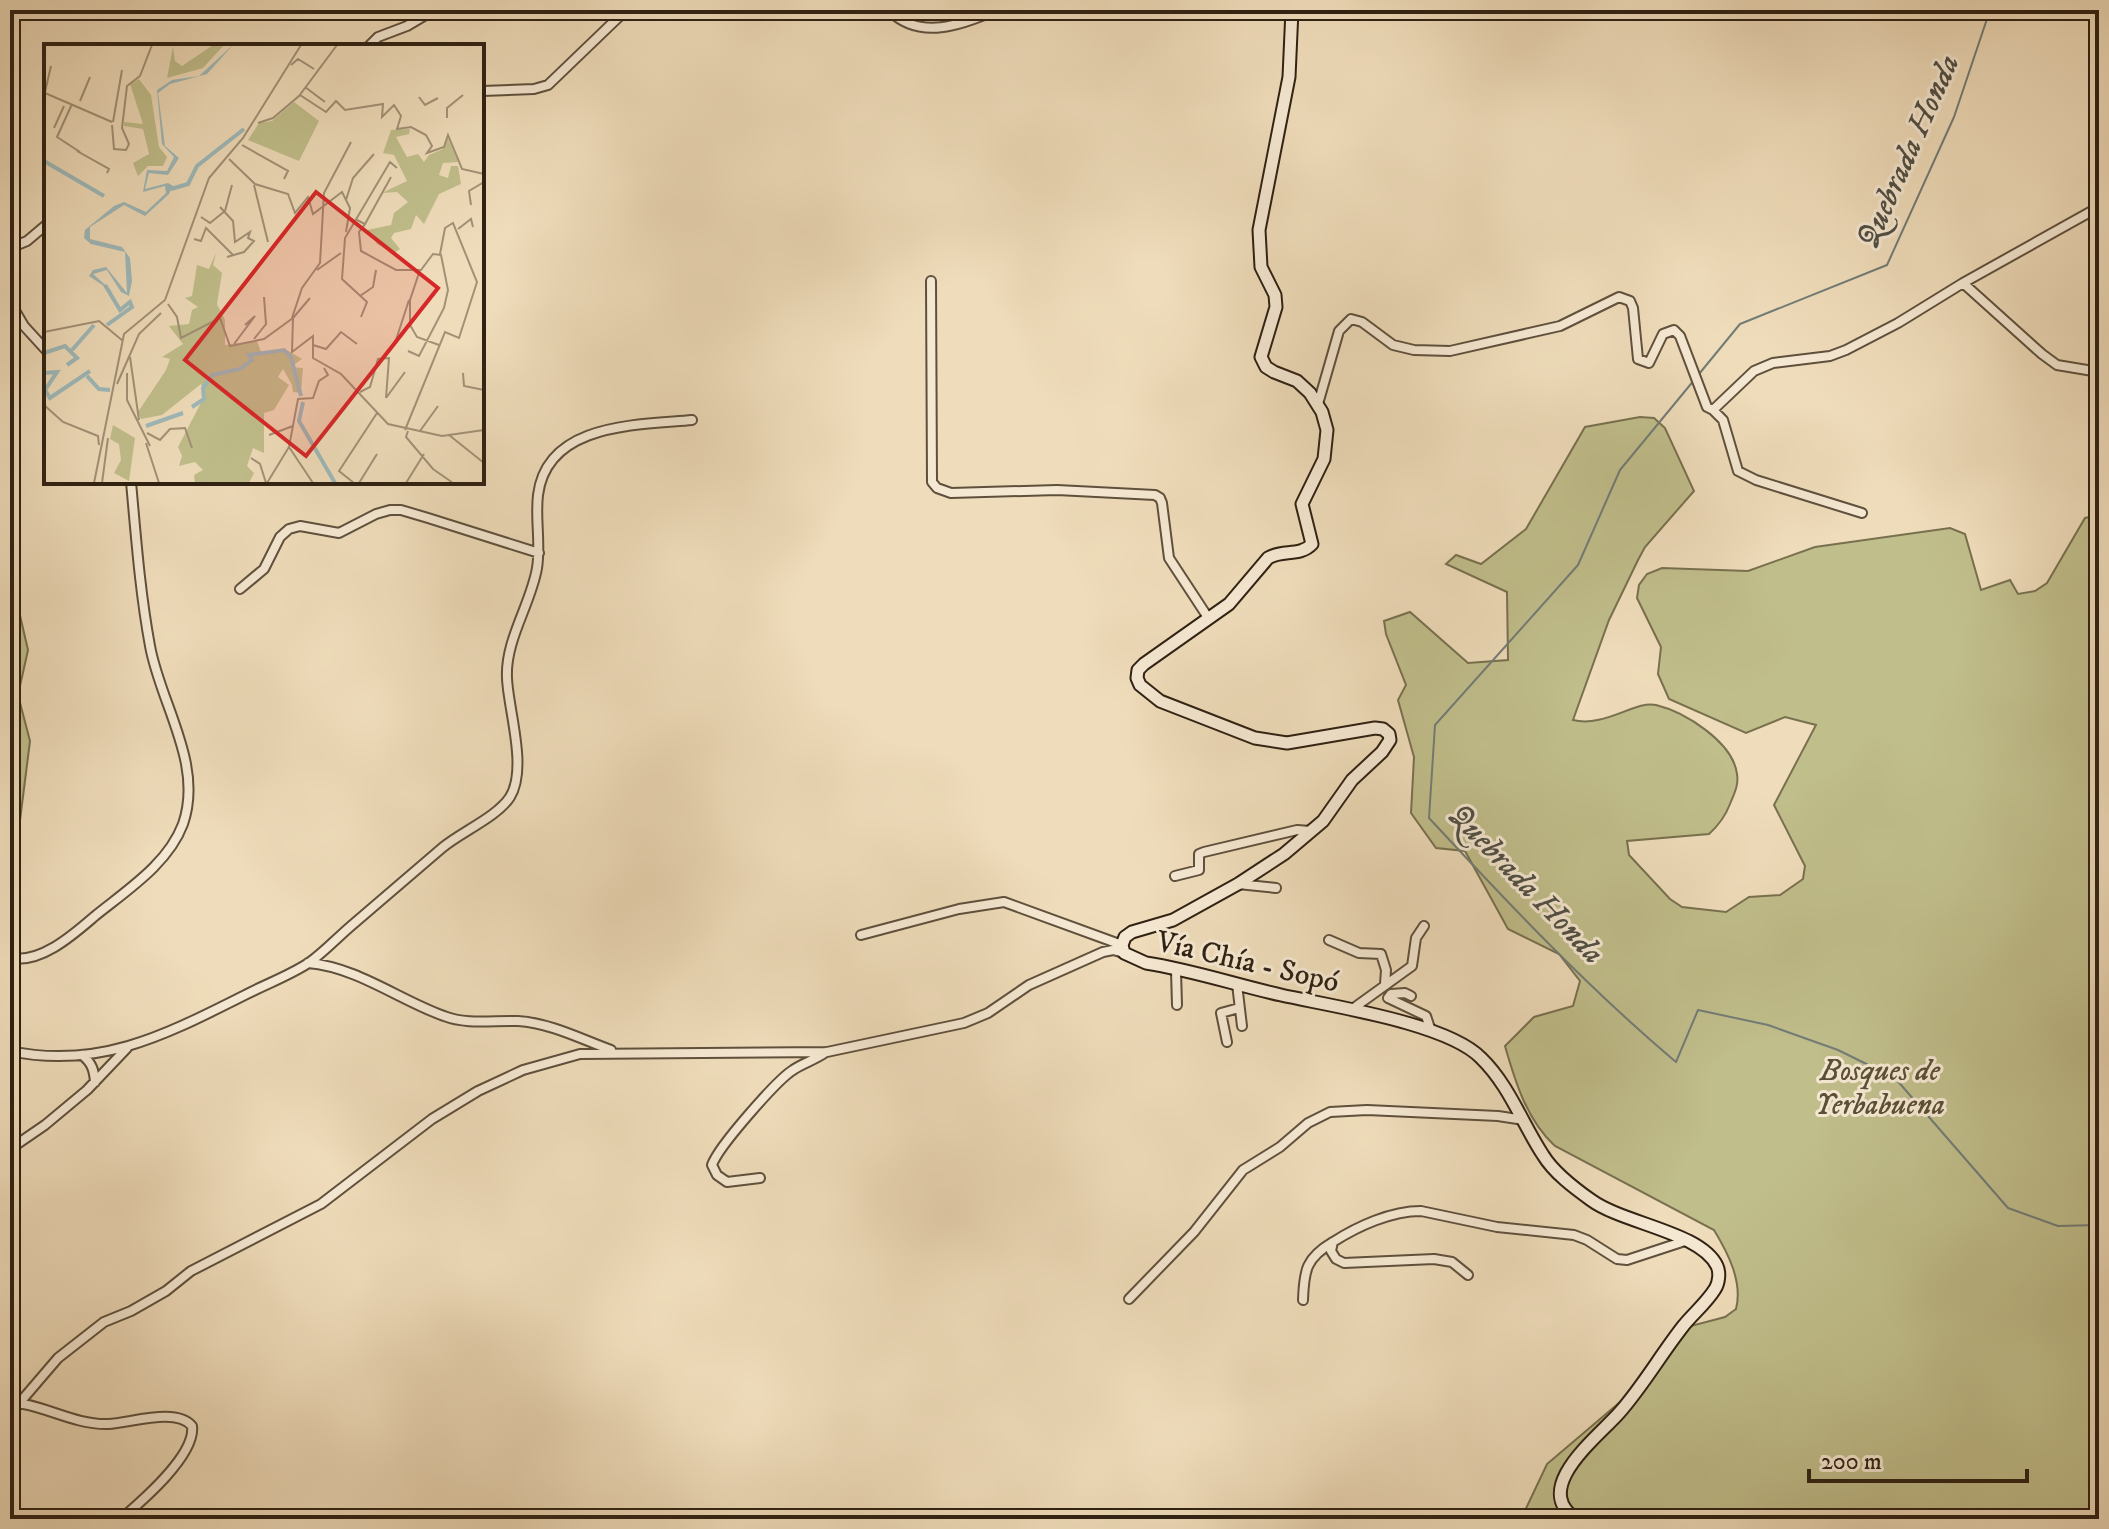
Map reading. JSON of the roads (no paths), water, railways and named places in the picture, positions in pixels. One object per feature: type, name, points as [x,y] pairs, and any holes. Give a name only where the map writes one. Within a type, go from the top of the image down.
[{"type":"street","points":[[371,44],[378,37],[407,26],[434,10]]},
{"type":"street","points":[[484,91],[534,89],[548,85],[626,10]]},
{"type":"street","points":[[889,10],[896,17],[921,27],[945,28],[966,24],[996,10]]},
{"type":"street","points":[[1292,10],[1289,77],[1259,230],[1261,267],[1275,295],[1276,307],[1261,357],[1266,367],[1297,381],[1318,404]]},
{"type":"street","points":[[1713,410],[1754,371],[1773,363],[1830,356],[1846,350],[2099,207]]},
{"type":"street","points":[[10,248],[27,241],[44,227]]},
{"type":"street","points":[[931,281],[932,482],[937,488],[951,493],[1057,490],[1155,495],[1162,503],[1169,558],[1209,619]]},
{"type":"street","points":[[1963,283],[2057,365],[2099,372]]},
{"type":"street","points":[[1318,404],[1339,331],[1351,319],[1362,322],[1393,345],[1414,350],[1450,351],[1560,326],[1619,297],[1630,301],[1633,308],[1638,359],[1649,363],[1663,334],[1674,330],[1680,336],[1707,407],[1723,420],[1735,465],[1745,475],[1862,513]]},
{"type":"street","points":[[10,302],[24,326],[44,348]]},
{"type":"street","name":"Vía Chía - Sopó","points":[[1318,404],[1327,430],[1324,459],[1302,504],[1312,544],[1301,552],[1277,552],[1268,558],[1229,604],[1144,664],[1138,670],[1137,678],[1145,691],[1172,707],[1255,738],[1287,743],[1375,728],[1383,729],[1390,740],[1382,752],[1352,780],[1323,821],[1312,831],[1238,884],[1173,920],[1132,932],[1125,937],[1123,949],[1146,963],[1176,971],[1217,977],[1397,1020],[1431,1031],[1479,1055],[1525,1120],[1542,1154],[1555,1169],[1591,1200],[1625,1219],[1689,1240],[1710,1254],[1719,1269],[1717,1286],[1682,1327],[1626,1405],[1571,1465],[1560,1498],[1565,1510],[1576,1519]]},
{"type":"street","points":[[10,1051],[40,1057],[82,1055],[127,1048],[183,1026],[308,963],[454,837],[501,807],[514,786],[516,758],[515,723],[507,678],[508,659],[537,570],[538,495],[548,465],[574,442],[601,431],[621,426],[692,420]]},
{"type":"street","points":[[10,958],[28,958],[70,937],[167,853],[183,824],[189,791],[177,733],[150,647],[131,484]]},
{"type":"street","points":[[240,589],[264,569],[280,537],[289,529],[300,526],[339,533],[390,510],[401,510],[539,553]]},
{"type":"street","points":[[1175,876],[1199,870],[1199,854],[1204,852],[1297,830],[1312,831]]},
{"type":"street","points":[[1238,884],[1276,888]]},
{"type":"street","points":[[861,935],[959,909],[1004,902],[1123,949]]},
{"type":"street","points":[[1351,1011],[1412,966],[1416,938],[1424,926]]},
{"type":"street","points":[[1329,940],[1359,953],[1381,954],[1386,970],[1385,984]]},
{"type":"street","points":[[10,1414],[14,1402],[37,1385],[58,1358],[104,1322],[166,1291],[191,1271],[321,1204],[432,1119],[478,1091],[523,1070],[580,1054],[827,1052],[964,1023],[988,1013],[1029,985],[1103,952],[1123,949]]},
{"type":"street","points":[[308,963],[331,965],[447,1018],[518,1021],[547,1027],[618,1052]]},
{"type":"street","points":[[1176,971],[1177,1005]]},
{"type":"street","points":[[1237,984],[1242,1026]]},
{"type":"street","points":[[1411,996],[1391,994],[1388,998],[1426,1016],[1431,1031]]},
{"type":"street","points":[[1227,1042],[1221,1013],[1239,1008]]},
{"type":"street","points":[[10,1149],[45,1125],[95,1082],[127,1048]]},
{"type":"street","points":[[760,1178],[727,1182],[717,1175],[712,1165],[715,1156],[791,1070],[827,1052]]},
{"type":"street","points":[[82,1055],[95,1070],[95,1082]]},
{"type":"street","points":[[1129,1299],[1194,1232],[1243,1170],[1280,1147],[1308,1123],[1330,1112],[1367,1110],[1525,1120]]},
{"type":"street","points":[[1303,1300],[1307,1267],[1313,1256],[1350,1232],[1409,1211],[1497,1227],[1574,1235],[1617,1259],[1627,1260],[1689,1240]]},
{"type":"street","points":[[1333,1242],[1331,1251],[1336,1259],[1344,1263],[1434,1259],[1452,1262],[1468,1275]]},
{"type":"street","points":[[14,1402],[69,1419],[106,1424],[172,1416],[187,1420],[192,1426],[191,1441],[164,1479],[121,1519]]},
{"type":"waterway","name":"Quebrada Honda","points":[[1699,374],[1740,324],[1887,265],[1954,117],[1990,10]]},
{"type":"waterway","name":"Quebrada Honda","points":[[1695,379],[1620,470],[1578,565],[1435,725],[1429,818],[1518,913],[1676,1062],[1698,1010],[1768,1025],[1838,1050],[1895,1078],[2008,1208],[2058,1226],[2099,1225]]},
{"type":"park label","name":"Bosques de Yerbabuena","points":[[1880,1087]]}]
